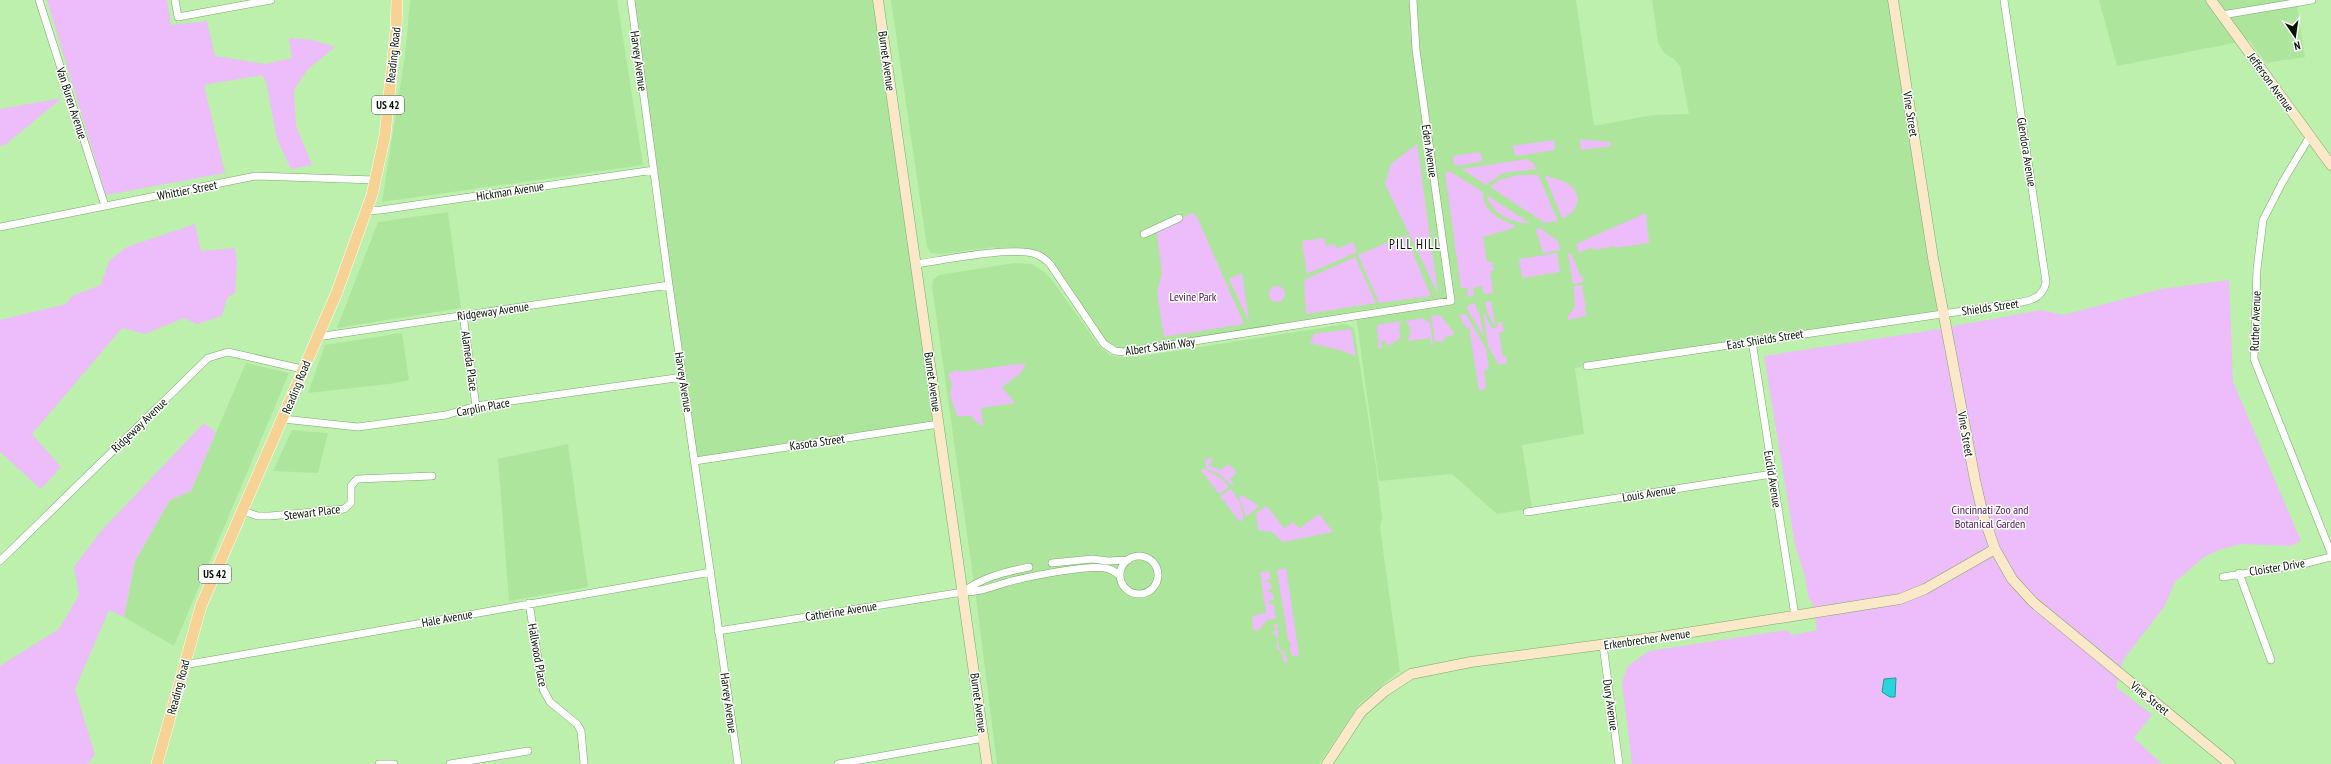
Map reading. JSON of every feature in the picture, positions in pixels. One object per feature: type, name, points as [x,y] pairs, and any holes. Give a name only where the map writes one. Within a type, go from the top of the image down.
[{"type":"main road","name":"Reading Road","points":[[157,764],[201,606],[283,419],[302,368],[348,265],[366,211],[375,180],[385,135],[396,29],[397,0]]},
{"type":"street","name":"Van Buren Avenue","points":[[39,0],[104,206]]},
{"type":"street","points":[[175,0],[178,17],[271,0]]},
{"type":"street","name":"Harvey Avenue","points":[[630,0],[669,285],[738,764]]},
{"type":"street","name":"Burnet Avenue","points":[[878,0],[917,264],[987,764]]},
{"type":"street","name":"Eden Avenue","points":[[1413,0],[1416,50],[1451,302]]},
{"type":"street","name":"Vine Street","points":[[1893,0],[1933,258],[1975,480],[1983,515],[1995,549],[2012,579],[2033,602],[2230,764]]},
{"type":"street","name":"Glendora Avenue","points":[[2004,0],[2046,282],[2045,289],[2035,300]]},
{"type":"street","name":"Jefferson Avenue","points":[[2211,0],[2331,165]]},
{"type":"street","points":[[2222,15],[2312,0]]},
{"type":"street","name":"Ruther Avenue","points":[[2310,136],[2278,189],[2262,220],[2257,269],[2254,359],[2331,553]]},
{"type":"street","name":"Hickman Avenue","points":[[366,211],[654,170]]},
{"type":"street","name":"Whittier Street","points":[[0,227],[256,176],[375,180]]},
{"type":"street","points":[[1144,234],[1179,218]]},
{"type":"street","name":"Albert Sabin Way","points":[[917,264],[997,253],[1023,252],[1038,254],[1050,264],[1104,344],[1115,351],[1124,352],[1451,302]]},
{"type":"street","name":"Ridgeway Avenue","points":[[317,337],[669,285]]},
{"type":"street","name":"Shields Street","points":[[1944,313],[2035,300]]},
{"type":"street","name":"East Shields Street","points":[[1587,366],[1944,313]]},
{"type":"street","name":"Alameda Place","points":[[464,315],[476,406]]},
{"type":"street","name":"Euclid Avenue","points":[[1752,341],[1772,474],[1796,616]]},
{"type":"street","name":"Ridgeway Avenue","points":[[0,561],[208,358],[228,352],[302,368]]},
{"type":"street","name":"Carplin Place","points":[[283,419],[358,427],[446,415],[476,406],[683,377]]},
{"type":"street","name":"Kasota Street","points":[[695,461],[939,424]]},
{"type":"street","name":"Louis Avenue","points":[[1527,512],[1772,474]]},
{"type":"street","name":"Stewart Place","points":[[242,511],[258,516],[270,516],[344,509],[351,502],[351,486],[357,479],[432,476]]},
{"type":"street","name":"Erkenbrecher Avenue","points":[[1327,764],[1361,712],[1385,691],[1411,674],[1526,654],[1603,646],[1900,599],[1925,589],[1995,549]]},
{"type":"street","points":[[1052,563],[1092,559],[1108,561],[1128,560],[1140,557],[1151,561],[1157,572],[1156,584],[1147,592],[1134,594],[1124,587],[1120,575],[1124,564],[1128,560]]},
{"type":"street","name":"Cloister Drive","points":[[2223,577],[2239,573],[2303,564],[2331,557]]},
{"type":"street","name":"Catherine Avenue","points":[[963,592],[976,582],[1006,572],[1029,567]]},
{"type":"street","name":"Catherine Avenue","points":[[718,631],[963,592],[977,592],[1017,580],[1093,568],[1109,569],[1120,575]]},
{"type":"street","name":"Hale Avenue","points":[[184,665],[711,572]]},
{"type":"street","points":[[2239,573],[2271,660]]},
{"type":"street","name":"Hallwood Place","points":[[529,603],[543,689],[550,702],[577,724],[581,731],[584,764]]},
{"type":"street","name":"Dury Avenue","points":[[1603,646],[1619,764]]},
{"type":"street","points":[[838,764],[984,738]]},
{"type":"street","points":[[450,764],[528,751]]},
{"type":"street","points":[[379,764],[394,764]]},
{"type":"shaded area","points":[[410,0],[617,0],[643,165],[382,202],[405,55]]},
{"type":"shaded area","points":[[630,0],[878,0],[939,424],[695,461]]},
{"type":"shaded area","points":[[891,0],[1576,0],[1594,126],[1653,115],[1689,114],[1680,66],[1674,59],[1664,53],[1658,42],[1652,0],[1893,0],[1944,313],[1575,368],[1584,434],[1522,445],[1532,508],[1497,514],[1452,474],[1379,481],[1356,316],[1124,352],[1108,349],[1050,264],[1038,254],[997,253],[995,247],[941,254],[931,253],[927,247]]},
{"type":"shaded area","points":[[2099,0],[2296,0],[2305,57],[2266,63],[2249,40],[2117,66]]},
{"type":"shaded area","points":[[448,212],[461,308],[337,328],[378,222]]},
{"type":"shaded area","points":[[1014,263],[1032,264],[1043,271],[1052,280],[1099,346],[1110,355],[1117,357],[1136,357],[1346,324],[1354,328],[1377,473],[1382,519],[1380,528],[1400,671],[1359,704],[1319,764],[997,764],[977,605],[932,286],[933,280],[939,275]]},
{"type":"shaded area","points":[[402,333],[409,380],[389,384],[308,393],[325,345]]},
{"type":"shaded area","points":[[246,363],[289,373],[174,646],[124,617],[135,561],[170,500],[191,491]]},
{"type":"shaded area","points":[[292,430],[328,433],[318,473],[273,471]]},
{"type":"shaded area","points":[[568,444],[588,587],[509,601],[498,459]]},
{"type":"green space","points":[[47,0],[167,0],[171,25],[207,21],[215,56],[265,64],[292,58],[289,38],[313,40],[335,47],[307,70],[294,90],[296,126],[312,165],[291,169],[277,139],[266,81],[262,75],[204,85],[225,173],[106,195]]},
{"type":"green space","points":[[62,98],[5,145],[0,146],[0,109]]},
{"type":"green space","points":[[1580,139],[1610,142],[1611,146],[1581,150]]},
{"type":"green space","points":[[1554,140],[1555,150],[1516,156],[1512,146]]},
{"type":"green space","points":[[1417,144],[1438,294],[1385,184],[1391,164]]},
{"type":"green space","points":[[1480,152],[1483,161],[1457,166],[1454,164],[1453,156]]},
{"type":"green space","points":[[1527,159],[1533,163],[1536,169],[1503,173],[1486,185],[1462,169]]},
{"type":"green space","points":[[1445,172],[1451,172],[1483,192],[1483,198],[1488,209],[1498,217],[1514,225],[1514,228],[1483,237],[1487,262],[1492,262],[1494,271],[1490,271],[1493,293],[1484,294],[1482,286],[1473,288],[1474,296],[1467,297],[1468,288],[1461,288]]},
{"type":"green space","points":[[1518,175],[1538,175],[1558,221],[1545,223],[1490,187],[1499,180]]},
{"type":"green space","points":[[1545,176],[1562,181],[1576,191],[1576,206],[1567,216],[1562,218]]},
{"type":"green space","points":[[1487,195],[1530,223],[1517,222],[1504,216],[1493,207]]},
{"type":"green space","name":"Levine Park","points":[[1192,213],[1197,217],[1244,324],[1164,337],[1157,292],[1162,273],[1157,234],[1160,229]]},
{"type":"green space","points":[[1646,213],[1649,243],[1615,248],[1615,246],[1593,250],[1592,247],[1579,253],[1576,244]]},
{"type":"green space","points":[[195,224],[201,251],[235,248],[237,263],[235,293],[227,298],[222,316],[197,324],[184,318],[145,334],[122,328],[32,434],[61,467],[41,489],[0,452],[0,320],[66,304],[72,296],[101,285],[109,261],[127,247]]},
{"type":"green space","points":[[1540,228],[1558,241],[1560,250],[1543,253],[1536,229]]},
{"type":"green space","points":[[1405,235],[1431,296],[1379,303],[1358,255]]},
{"type":"green space","points":[[1324,238],[1326,246],[1335,244],[1337,249],[1353,242],[1357,252],[1307,274],[1302,241]]},
{"type":"green space","points":[[1557,253],[1560,272],[1522,278],[1519,259]]},
{"type":"green space","points":[[1571,253],[1581,277],[1584,276],[1583,282],[1573,284],[1568,254]]},
{"type":"green space","points":[[1355,257],[1376,303],[1306,314],[1304,280]]},
{"type":"green space","points":[[1242,273],[1249,322],[1229,279]]},
{"type":"green space","name":"Cincinnati Zoo and Botanical Garden","points":[[2229,280],[2233,382],[2301,541],[2290,546],[2242,544],[2221,549],[2204,557],[2175,582],[2164,607],[2123,660],[2116,687],[2152,715],[2134,738],[2162,764],[1632,764],[1622,682],[1628,666],[1649,651],[1787,630],[1793,635],[1817,630],[1812,601],[1809,600],[1805,576],[1795,545],[1764,356],[1921,332],[2042,310],[2064,315],[2161,289]]},
{"type":"green space","points":[[1582,285],[1586,309],[1584,309],[1587,316],[1568,320],[1568,316],[1575,307],[1574,286]]},
{"type":"green space","points":[[1274,286],[1280,286],[1285,291],[1283,300],[1280,302],[1274,302],[1269,297],[1269,291]]},
{"type":"green space","points":[[1491,301],[1494,325],[1487,312],[1485,302]]},
{"type":"green space","points":[[1475,303],[1477,311],[1479,311],[1484,337],[1467,309],[1468,305]]},
{"type":"green space","points":[[1483,312],[1492,328],[1498,327],[1498,322],[1502,322],[1504,332],[1499,333],[1503,357],[1506,356],[1507,363],[1499,365],[1488,346]]},
{"type":"green space","points":[[1466,314],[1486,349],[1489,369],[1484,370],[1486,389],[1479,390],[1469,327],[1466,328],[1459,315]]},
{"type":"green space","points":[[1440,315],[1453,331],[1454,335],[1445,337],[1443,342],[1435,341],[1431,316]]},
{"type":"green space","points":[[1422,318],[1430,323],[1433,344],[1431,344],[1430,338],[1408,341],[1411,330],[1406,321]]},
{"type":"green space","points":[[1401,321],[1399,328],[1401,337],[1392,344],[1386,345],[1385,341],[1382,341],[1381,344],[1383,348],[1379,349],[1377,325]]},
{"type":"green space","points":[[1351,329],[1356,356],[1340,350],[1310,343],[1314,334]]},
{"type":"green space","points":[[1026,363],[1020,374],[1002,387],[1015,403],[981,408],[983,425],[980,425],[971,416],[957,416],[950,395],[952,384],[948,374],[957,370],[961,372]]},
{"type":"green space","points":[[204,423],[216,432],[191,491],[170,500],[135,561],[124,617],[109,610],[75,689],[95,755],[87,764],[0,764],[0,666],[59,629],[79,595],[74,567],[102,530]]},
{"type":"green space","points":[[1211,457],[1213,460],[1208,465],[1220,470],[1229,464],[1237,473],[1230,479],[1234,484],[1231,485],[1219,474],[1206,469],[1205,460]]},
{"type":"green space","points":[[1203,468],[1222,479],[1229,487],[1219,494],[1201,470]]},
{"type":"green space","points":[[1231,489],[1240,503],[1244,518],[1240,522],[1220,496]]},
{"type":"green space","points":[[1242,495],[1259,506],[1246,517],[1239,497]]},
{"type":"green space","points":[[1267,506],[1284,528],[1294,522],[1299,529],[1319,514],[1333,532],[1283,542],[1272,532],[1258,530],[1256,513]]},
{"type":"green space","points":[[1286,568],[1299,655],[1292,656],[1290,649],[1291,643],[1288,640],[1277,570]]},
{"type":"green space","points":[[1269,571],[1271,579],[1265,580],[1271,584],[1272,589],[1266,590],[1273,594],[1274,600],[1268,601],[1274,605],[1276,618],[1271,620],[1269,618],[1258,631],[1253,629],[1252,616],[1266,613],[1260,572]]},
{"type":"green space","points":[[1277,623],[1279,648],[1284,652],[1288,662],[1284,663],[1284,659],[1282,659],[1283,654],[1276,648],[1278,638],[1272,632],[1276,630],[1273,625]]},
{"type":"water","points":[[1896,678],[1895,697],[1890,697],[1882,692],[1884,679]]},
{"type":"district","name":"PILL HILL","points":[[1415,244]]}]
